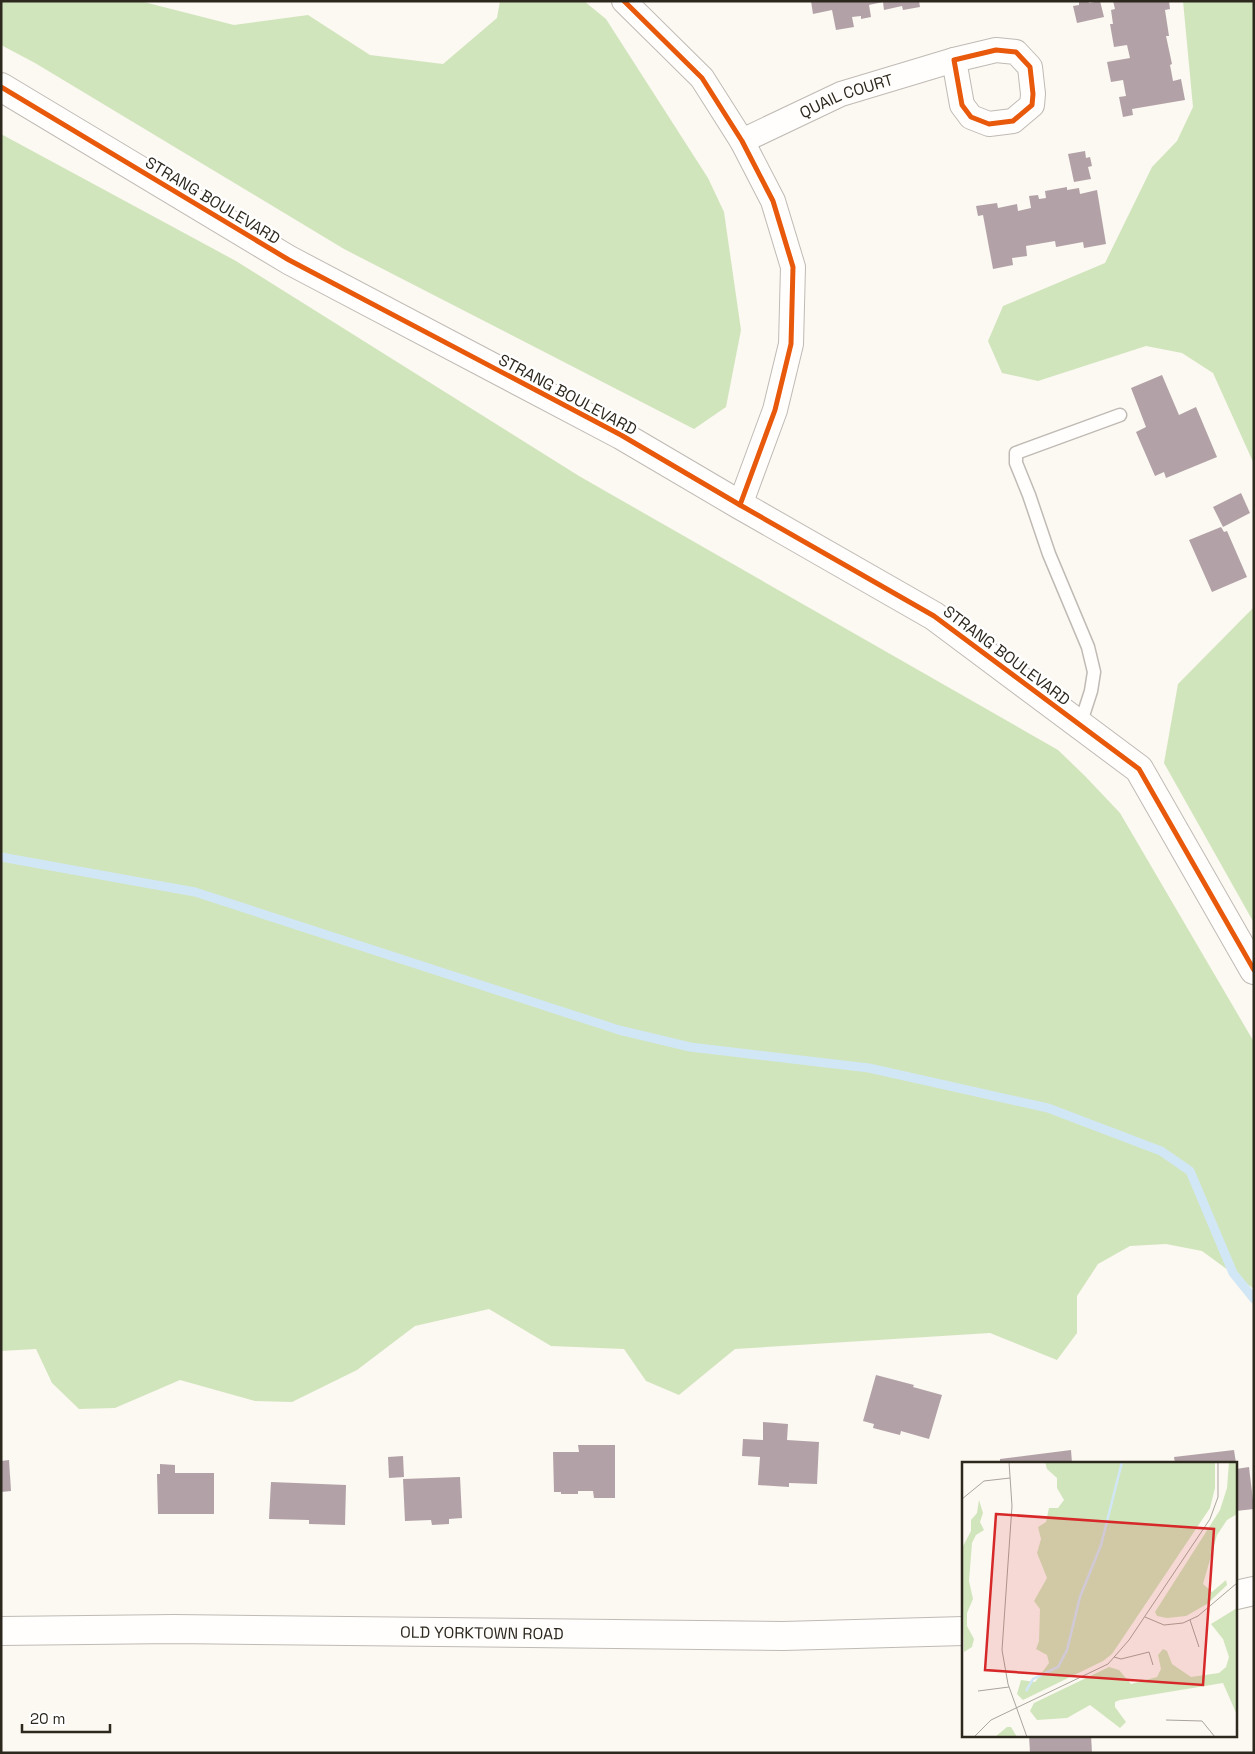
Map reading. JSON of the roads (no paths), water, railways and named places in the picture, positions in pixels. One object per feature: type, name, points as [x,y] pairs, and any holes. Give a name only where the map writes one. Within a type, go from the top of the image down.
[{"type":"street","points":[[624,1],[702,78],[742,142],[773,201],[793,267],[792,344],[775,410],[740,506]]},
{"type":"street","name":"QUAIL COURT","points":[[742,142],[841,94],[954,60]]},
{"type":"street","name":"STRANG BOULEVARD","points":[[1,87],[289,260],[621,436],[934,616],[1139,770],[1254,970]]},
{"type":"street","points":[[1238,1595],[1254,1591]]},
{"type":"street","name":"OLD YORKTOWN ROAD","points":[[1,1631],[174,1629],[773,1636],[962,1631]]},
{"type":"lane","points":[[1080,725],[1091,691],[1094,672],[1088,647],[1049,554],[1016,463],[1016,453],[1120,415]]},
{"type":"waterway","points":[[1,857],[195,892],[619,1030],[690,1047],[869,1068],[1048,1108],[1161,1151],[1190,1171],[1233,1273],[1254,1299]]}]
